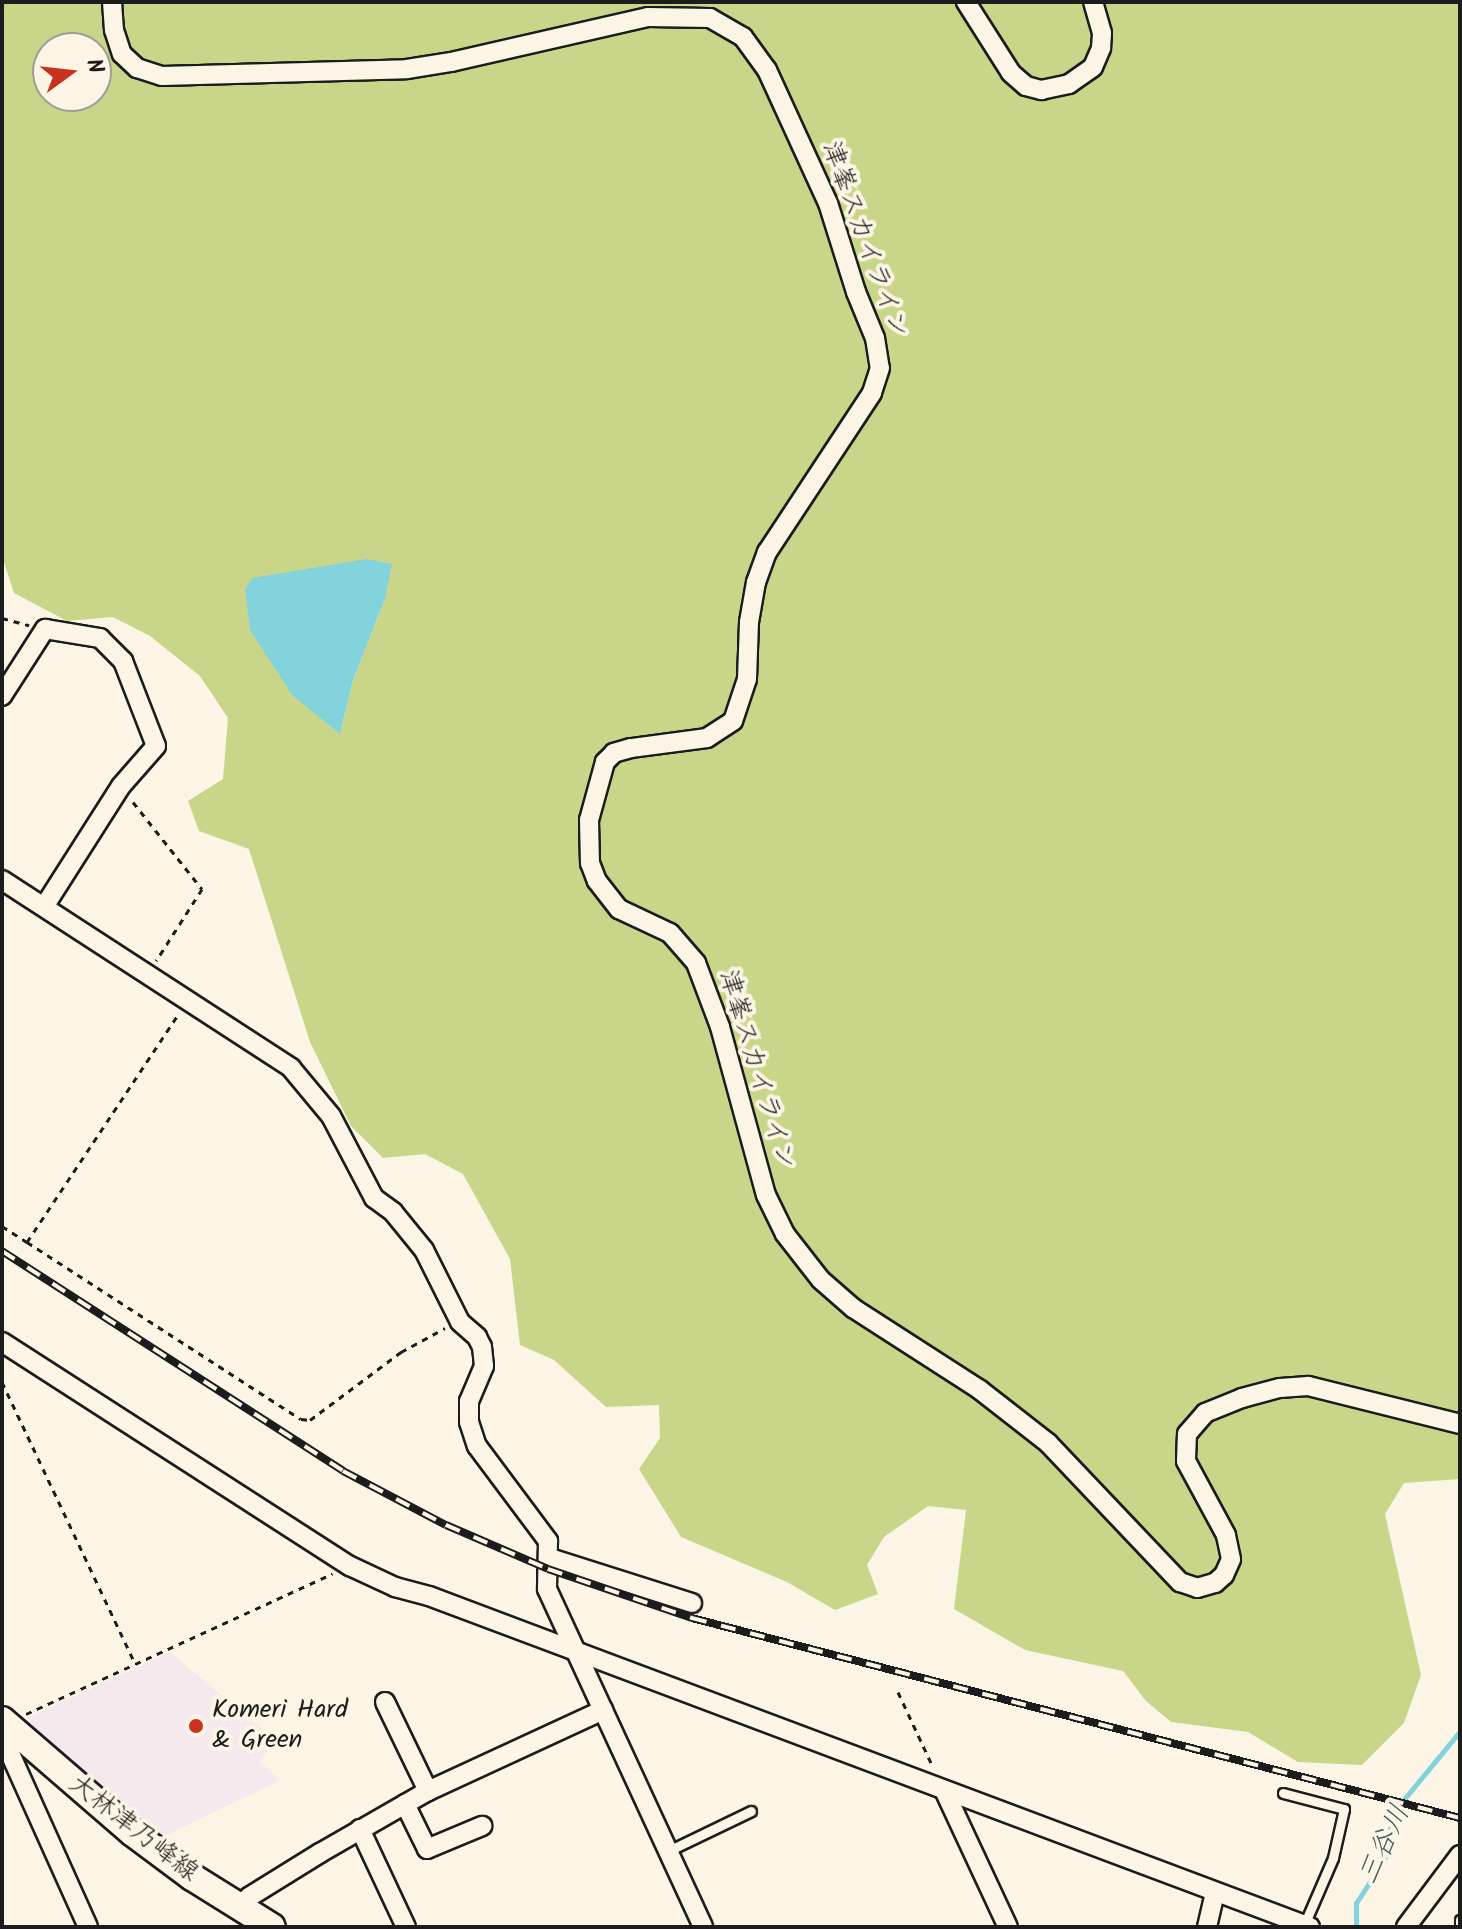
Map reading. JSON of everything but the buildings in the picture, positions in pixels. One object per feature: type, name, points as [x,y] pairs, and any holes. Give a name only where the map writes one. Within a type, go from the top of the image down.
[{"type":"main road","name":"大林津乃峰線","points":[[4,1722],[133,1833],[272,1927]]},
{"type":"street","name":"津峯スカイライン","points":[[112,2],[114,30],[122,54],[137,68],[162,76],[407,69],[648,17],[710,18],[743,37],[767,70],[828,203],[856,292],[875,338],[880,368],[872,393],[767,552],[756,582],[749,622],[747,679],[733,721],[707,738],[631,748],[605,762],[597,779],[588,831],[590,863],[597,881],[619,909],[670,933],[696,963],[720,1027],[766,1195],[785,1234],[821,1280],[853,1308],[980,1390],[1048,1443],[1186,1586],[1197,1588],[1215,1583],[1224,1575],[1231,1559],[1226,1535],[1186,1461],[1187,1434],[1205,1413],[1268,1391],[1308,1386],[1460,1424]]},
{"type":"street","points":[[966,2],[1011,73],[1026,86],[1041,90],[1069,84],[1093,67],[1101,48],[1102,33],[1093,2]]},
{"type":"street","points":[[2,696],[45,629],[100,638],[123,661],[156,746],[121,786],[44,907]]},
{"type":"street","points":[[2,880],[186,1003],[291,1068],[331,1116],[374,1198],[393,1212],[424,1250],[460,1322],[477,1337],[482,1347],[484,1366],[469,1401],[469,1422],[477,1446],[500,1481],[536,1522],[548,1541],[547,1589],[703,1927]]},
{"type":"street","points":[[2,1342],[350,1566],[395,1587],[429,1596],[1307,1926]]},
{"type":"street","points":[[550,1558],[692,1603]]},
{"type":"street","points":[[385,1702],[428,1791]]},
{"type":"street","points":[[240,1908],[249,1897],[428,1791],[603,1710]]},
{"type":"street","points":[[4,1722],[4,1740],[88,1927]]},
{"type":"street","points":[[944,1790],[1008,1927]]},
{"type":"street","points":[[405,1804],[427,1849],[482,1826]]},
{"type":"street","points":[[360,1829],[406,1927]]},
{"type":"street","points":[[1406,1927],[1460,1855]]},
{"type":"street","points":[[1207,1927],[1215,1892]]},
{"type":"lane","points":[[1283,1793],[1344,1809],[1333,1858],[1307,1926]]},
{"type":"lane","points":[[668,1851],[751,1811]]},
{"type":"lane","points":[[1460,1920],[1460,1927]]},
{"type":"path","points":[[2,618],[45,629]]},
{"type":"path","points":[[121,786],[202,889],[146,976]]},
{"type":"path","points":[[27,1242],[186,1003]]},
{"type":"path","points":[[2,1226],[301,1419],[310,1420],[401,1352],[460,1322]]},
{"type":"path","points":[[2,1382],[135,1664]]},
{"type":"path","points":[[4,1722],[350,1566]]},
{"type":"path","points":[[898,1692],[944,1790]]},
{"type":"shaded area","points":[[170,1652],[276,1741],[259,1761],[280,1780],[159,1839],[21,1721]]},
{"type":"green space","points":[[2,2],[1460,2],[1460,1479],[1404,1483],[1385,1514],[1421,1675],[1404,1723],[1362,1765],[1298,1762],[1248,1732],[1171,1722],[1146,1701],[1123,1671],[1025,1650],[954,1609],[966,1510],[928,1506],[884,1537],[867,1565],[878,1594],[835,1610],[787,1582],[681,1537],[639,1469],[660,1438],[659,1405],[606,1407],[554,1360],[520,1345],[510,1259],[463,1174],[425,1154],[383,1158],[351,1126],[310,1042],[249,849],[199,831],[188,801],[223,779],[228,718],[200,676],[150,636],[113,617],[67,621],[14,593],[2,556]],"holes":[[[367,559],[385,599],[353,680],[340,734]]]},
{"type":"water","points":[[367,559],[392,564],[385,599],[353,680],[340,734],[292,695],[250,630],[245,590],[252,578]]},
{"type":"waterway","name":"三谷川","points":[[1356,1927],[1356,1903],[1384,1860],[1390,1829],[1405,1798],[1460,1731]]},
{"type":"railway","points":[[2,1251],[343,1471],[446,1525],[548,1569],[692,1618],[1460,1818]]},
{"type":"place","name":"Komeri Hard & Green","points":[[196,1726]]}]
